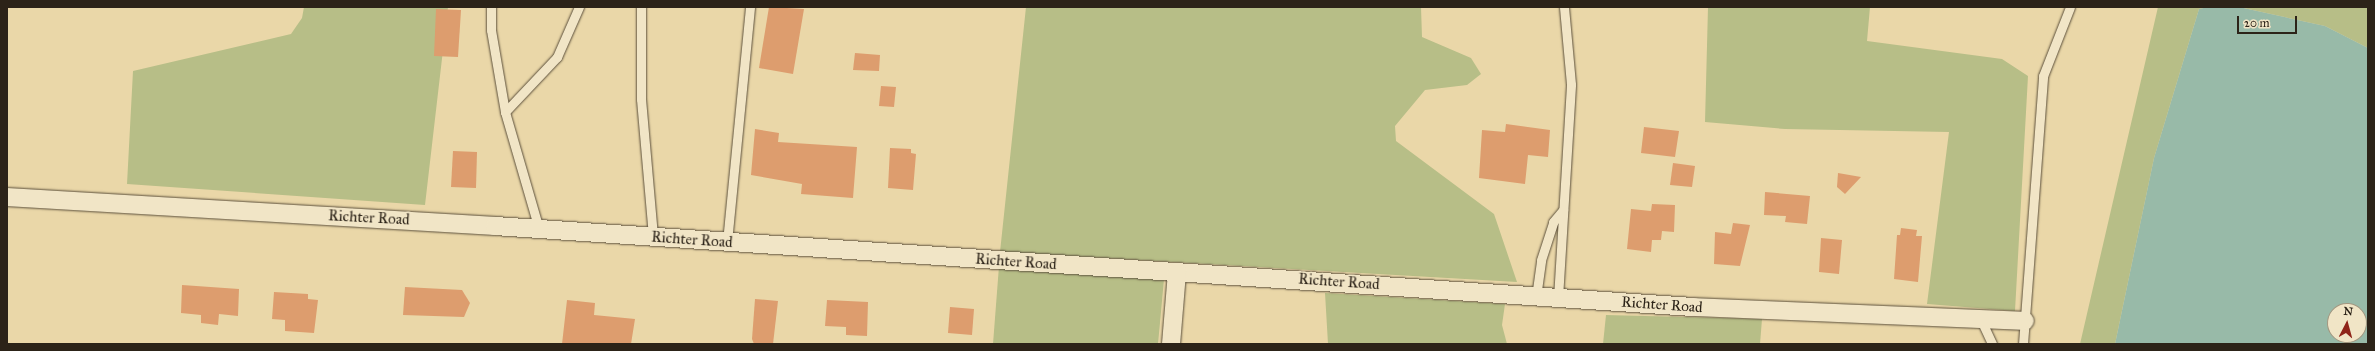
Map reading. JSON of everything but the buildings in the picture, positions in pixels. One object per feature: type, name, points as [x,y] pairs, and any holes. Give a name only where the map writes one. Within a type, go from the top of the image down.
[{"type":"street","name":"Richter Road","points":[[7,197],[539,229],[1536,297],[2025,321]]},
{"type":"street","points":[[1171,344],[1177,272]]},
{"type":"lane","points":[[491,7],[491,30],[505,112],[539,229]]},
{"type":"lane","points":[[505,112],[557,57],[579,7]]},
{"type":"lane","points":[[641,7],[641,99],[653,237]]},
{"type":"lane","points":[[727,242],[750,7]]},
{"type":"lane","points":[[1558,298],[1571,84],[1564,7]]},
{"type":"lane","points":[[2023,344],[2043,76],[2070,7]]},
{"type":"lane","points":[[1536,297],[1541,260],[1553,222],[1563,210]]},
{"type":"lane","points":[[1981,320],[1992,344]]},
{"type":"green space","points":[[304,7],[448,7],[425,205],[127,184],[133,71],[291,34],[302,18]]},
{"type":"green space","points":[[1026,7],[1421,7],[1422,37],[1471,58],[1481,74],[1467,85],[1425,90],[1395,126],[1396,141],[1494,214],[1517,282],[1000,252]]},
{"type":"green space","points":[[1708,7],[1870,7],[1867,41],[2002,59],[2028,76],[2015,311],[1927,304],[1949,132],[1785,129],[1705,122]]},
{"type":"green space","points":[[2158,7],[2208,7],[2199,9],[2154,158],[2115,344],[2080,344]]},
{"type":"green space","points":[[2239,7],[2368,7],[2368,48],[2325,26]]},
{"type":"green space","points":[[999,266],[1164,279],[1158,344],[993,344]]},
{"type":"green space","points":[[1325,293],[1505,304],[1502,325],[1507,344],[1328,344]]},
{"type":"green space","points":[[1606,315],[1762,319],[1760,344],[1603,344]]},
{"type":"shaded area","points":[[2208,7],[2239,7],[2325,26],[2368,48],[2368,344],[2115,344],[2154,158],[2199,9]]}]
